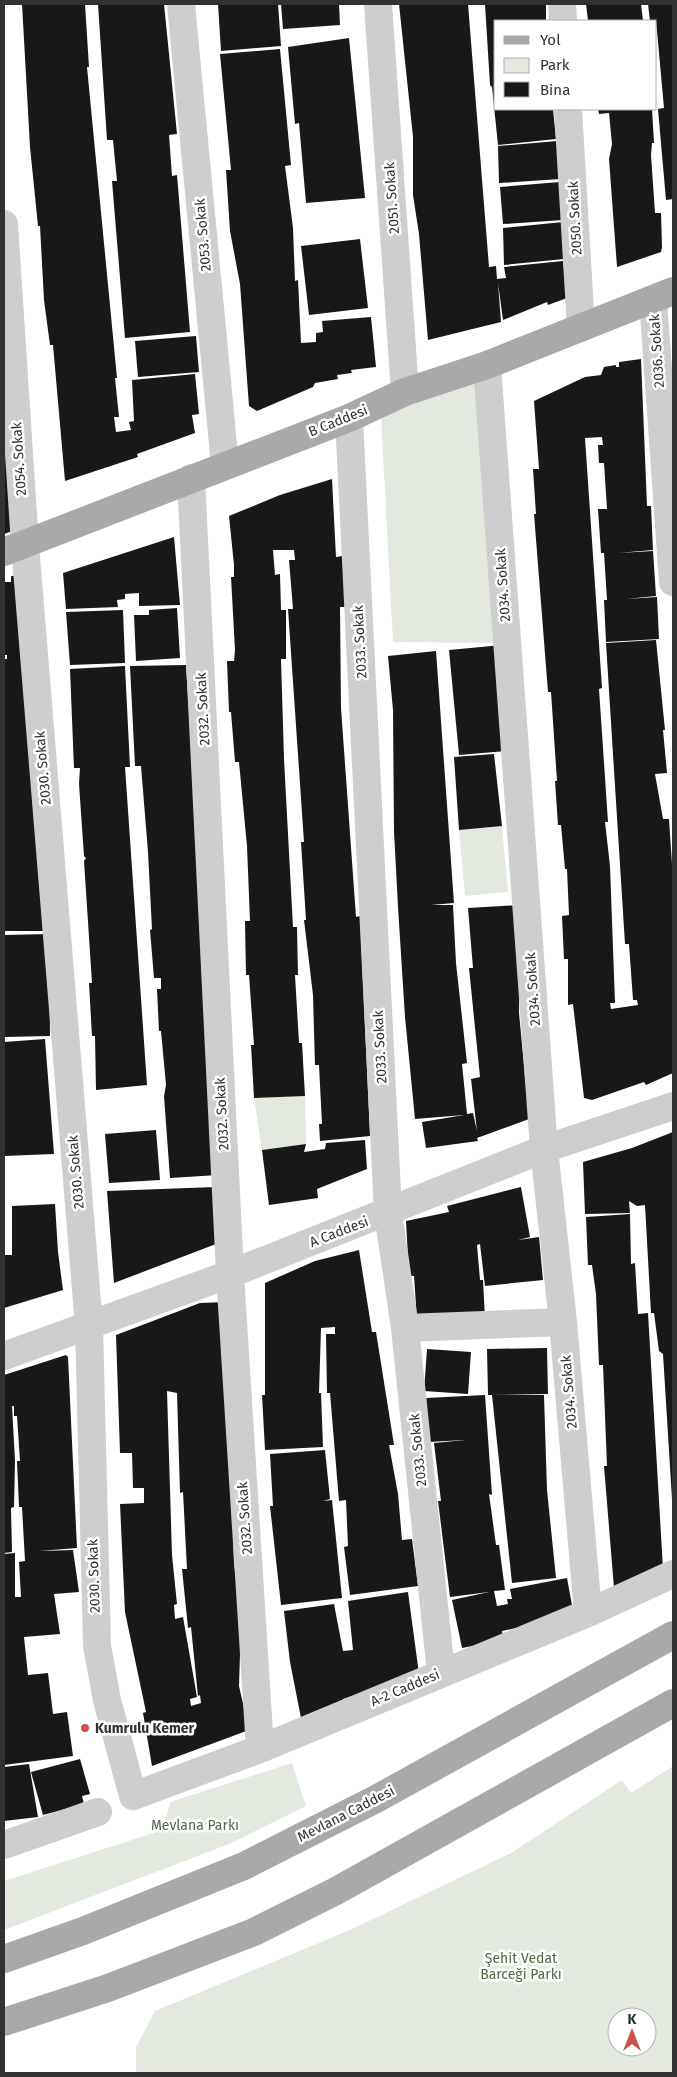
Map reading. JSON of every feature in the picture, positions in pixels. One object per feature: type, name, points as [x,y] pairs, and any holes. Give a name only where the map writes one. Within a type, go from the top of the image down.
[{"type":"main road","name":"B Caddesi","points":[[14,549],[191,478],[349,418],[405,392],[487,365],[663,295]]},
{"type":"main road","name":"Mevlana Caddesi","points":[[4,1958],[83,1931],[244,1866],[376,1799],[673,1635]]},
{"type":"main road","points":[[4,2022],[108,1988],[254,1932],[336,1891],[673,1703]]},
{"type":"street","name":"2053. Sokak","points":[[181,4],[225,465]]},
{"type":"street","name":"2051. Sokak","points":[[378,4],[405,392]]},
{"type":"street","points":[[562,4],[563,20]]},
{"type":"street","name":"2050. Sokak","points":[[568,110],[581,328]]},
{"type":"street","name":"2054. Sokak","points":[[4,224],[14,549]]},
{"type":"street","name":"2036. Sokak","points":[[663,295],[673,582]]},
{"type":"street","name":"2034. Sokak","points":[[487,365],[544,1149],[563,1322],[588,1613]]},
{"type":"street","name":"2033. Sokak","points":[[349,418],[388,1213],[405,1328],[441,1673]]},
{"type":"street","name":"2032. Sokak","points":[[191,478],[230,1274],[260,1749]]},
{"type":"street","name":"2030. Sokak","points":[[14,549],[89,1326],[96,1646],[107,1700],[133,1796]]},
{"type":"street","name":"A Caddesi","points":[[4,1356],[230,1274],[388,1213],[544,1149],[673,1106]]},
{"type":"street","points":[[405,1328],[563,1322]]},
{"type":"street","name":"A-2 Caddesi","points":[[133,1796],[260,1749],[588,1613],[673,1574]]},
{"type":"street","points":[[4,1845],[98,1812]]},
{"type":"green space","points":[[480,376],[500,643],[393,642],[381,416]]},
{"type":"green space","points":[[502,826],[508,892],[465,896],[459,830]]},
{"type":"green space","points":[[305,1096],[306,1144],[262,1150],[254,1098]]},
{"type":"green space","name":"Mevlana Parkı","points":[[292,1763],[306,1806],[229,1844],[4,1930],[4,1881],[163,1830],[170,1802]]},
{"type":"green space","name":"Şehit Vedat Barceği Parkı","points":[[673,1766],[673,2073],[136,2073],[136,2047],[155,2011],[350,1930],[511,1853],[622,1780],[631,1793]]},
{"type":"building","points":[[22,4],[85,4],[89,67],[87,67],[117,378],[115,378],[119,417],[114,417],[116,432],[131,430],[129,422],[134,421],[132,380],[195,374],[199,414],[192,415],[195,433],[137,454],[138,457],[65,481],[53,345],[50,345],[44,300],[40,226],[38,226],[30,147]]},
{"type":"building","points":[[98,4],[164,4],[177,134],[169,135],[172,176],[177,175],[190,332],[125,338],[112,181],[117,181],[113,140],[107,140]]},
{"type":"building","points":[[218,4],[278,4],[281,46],[221,51]]},
{"type":"building","points":[[281,4],[339,4],[340,25],[283,29]]},
{"type":"building","points":[[399,4],[468,4],[489,267],[496,266],[497,279],[506,278],[504,267],[563,261],[567,298],[548,305],[547,302],[503,320],[498,283],[501,322],[428,340],[419,234],[413,195],[413,137]]},
{"type":"building","points":[[485,4],[546,4],[546,20],[494,20],[494,106],[492,87],[490,85]]},
{"type":"building","points":[[586,4],[641,4],[643,20],[588,20]]},
{"type":"building","points":[[648,4],[673,4],[673,199],[666,200],[658,109],[664,108],[657,20],[650,20]]},
{"type":"building","points":[[349,38],[365,198],[306,203],[299,123],[295,124],[288,47]]},
{"type":"building","points":[[280,49],[291,165],[285,166],[293,228],[295,281],[298,280],[301,343],[316,342],[316,333],[323,332],[322,321],[371,317],[376,367],[351,370],[352,373],[337,375],[338,379],[315,383],[313,387],[257,411],[249,406],[240,284],[230,231],[226,170],[231,170],[220,54]]},
{"type":"building","points":[[494,110],[553,110],[556,139],[498,145]]},
{"type":"building","points":[[598,110],[652,110],[654,143],[652,143],[651,155],[655,213],[661,213],[661,252],[617,267],[609,159],[612,144],[609,113],[599,114]]},
{"type":"building","points":[[557,141],[560,179],[499,183],[498,146]]},
{"type":"building","points":[[560,182],[563,220],[503,224],[500,187]]},
{"type":"building","points":[[563,222],[564,259],[504,265],[503,228]]},
{"type":"building","points":[[360,239],[368,308],[309,315],[301,246]]},
{"type":"building","points":[[196,336],[199,372],[138,377],[135,341]]},
{"type":"building","points":[[641,359],[647,506],[651,506],[653,550],[618,553],[653,551],[656,596],[626,599],[657,597],[659,639],[606,642],[604,600],[607,600],[604,553],[601,553],[598,509],[607,509],[604,463],[599,463],[598,445],[603,445],[602,437],[585,438],[602,688],[599,689],[608,822],[605,822],[610,866],[615,1003],[610,1003],[611,1009],[638,1005],[637,1000],[633,1000],[629,944],[625,944],[606,643],[656,640],[665,730],[663,730],[667,773],[655,774],[663,819],[669,819],[672,864],[673,1073],[646,1085],[644,1082],[592,1100],[584,1098],[573,1004],[568,1005],[568,959],[564,959],[562,916],[569,915],[567,869],[565,869],[561,825],[558,825],[551,692],[548,692],[534,514],[536,514],[533,469],[539,469],[534,401],[585,377],[601,375],[604,367],[616,365],[616,367],[619,367],[619,362]]},
{"type":"building","points":[[4,404],[15,530],[4,534]]},
{"type":"building","points":[[332,479],[336,557],[342,556],[348,607],[340,607],[341,708],[356,917],[360,916],[370,1136],[320,1141],[319,1124],[322,1124],[319,1065],[315,1065],[313,995],[304,920],[306,920],[301,842],[304,842],[288,609],[293,609],[289,560],[295,560],[294,550],[273,550],[275,575],[280,574],[281,610],[286,610],[286,659],[281,659],[284,759],[293,927],[297,927],[298,975],[295,975],[299,1043],[302,1043],[305,1096],[254,1098],[251,1045],[254,1045],[249,975],[246,975],[245,921],[250,921],[247,846],[239,762],[235,762],[231,712],[229,712],[227,661],[234,661],[235,650],[231,577],[234,577],[234,565],[229,516],[280,495]]},
{"type":"building","points":[[174,537],[180,605],[139,606],[139,593],[125,594],[125,599],[117,600],[118,607],[66,609],[63,573]]},
{"type":"building","points":[[25,575],[43,931],[4,931],[4,659],[7,659],[7,655],[4,655],[4,582],[11,582],[11,576]]},
{"type":"building","points":[[177,608],[180,658],[136,661],[134,615],[149,615],[149,610]]},
{"type":"building","points":[[123,610],[125,663],[70,665],[66,612]]},
{"type":"building","points":[[502,645],[506,751],[459,755],[449,650]]},
{"type":"building","points":[[436,651],[454,903],[431,905],[453,905],[456,963],[467,1063],[462,1064],[467,1114],[473,1113],[477,1131],[471,1079],[480,1077],[469,968],[473,968],[468,908],[520,905],[519,1013],[529,1119],[477,1138],[478,1141],[426,1148],[422,1122],[464,1115],[415,1119],[405,1017],[398,907],[394,831],[393,710],[388,656]]},
{"type":"building","points":[[186,665],[218,1175],[170,1178],[164,1096],[166,1085],[161,1031],[159,1031],[157,989],[161,989],[161,978],[154,978],[150,930],[152,929],[148,852],[141,766],[135,766],[130,666]]},
{"type":"building","points":[[125,666],[130,767],[125,767],[147,1085],[96,1090],[95,1036],[92,1036],[89,983],[92,983],[84,861],[86,858],[84,856],[79,784],[80,768],[74,768],[70,669]]},
{"type":"building","points":[[494,754],[502,826],[459,830],[454,757]]},
{"type":"building","points":[[49,934],[50,1036],[4,1037],[4,935]]},
{"type":"building","points":[[45,1039],[54,1154],[4,1156],[4,1042]]},
{"type":"building","points":[[156,1130],[160,1180],[109,1183],[105,1134]]},
{"type":"building","points":[[673,1132],[672,1499],[663,1354],[659,1351],[654,1313],[651,1313],[645,1205],[637,1206],[629,1201],[630,1213],[585,1214],[583,1162],[632,1148]]},
{"type":"building","points":[[365,1140],[367,1169],[317,1189],[318,1198],[269,1205],[262,1150],[306,1144],[304,1152],[325,1149],[326,1143]]},
{"type":"building","points":[[216,1187],[216,1244],[114,1283],[107,1191]]},
{"type":"building","points":[[521,1187],[530,1237],[518,1240],[539,1237],[543,1280],[485,1286],[480,1244],[477,1245],[480,1280],[483,1280],[485,1319],[417,1320],[414,1276],[409,1276],[406,1221],[449,1212],[447,1206]]},
{"type":"building","points":[[55,1204],[63,1290],[4,1308],[4,1255],[12,1255],[12,1206]]},
{"type":"building","points":[[630,1214],[631,1264],[635,1263],[638,1314],[648,1313],[663,1569],[614,1588],[604,1466],[607,1466],[603,1365],[599,1365],[596,1294],[592,1265],[588,1265],[586,1217]]},
{"type":"building","points":[[359,1250],[372,1332],[376,1332],[394,1445],[389,1445],[398,1494],[402,1540],[412,1539],[418,1586],[350,1595],[344,1547],[348,1546],[346,1500],[339,1501],[330,1393],[327,1393],[326,1334],[335,1334],[335,1327],[321,1328],[319,1393],[321,1393],[323,1447],[265,1450],[262,1395],[265,1395],[265,1283],[315,1261]]},
{"type":"building","points":[[226,1302],[234,1563],[241,1622],[239,1686],[249,1730],[152,1766],[143,1713],[146,1712],[125,1612],[120,1504],[144,1503],[144,1488],[133,1488],[132,1453],[120,1453],[116,1335],[200,1303]],"holes":[[[167,1391],[177,1393],[180,1493],[183,1492],[187,1569],[182,1569],[188,1628],[191,1627],[198,1696],[200,1695],[201,1703],[191,1706],[190,1699],[197,1697],[183,1617],[175,1619],[174,1605],[177,1604],[172,1555]]]},
{"type":"building","points":[[547,1348],[548,1394],[488,1395],[487,1349]]},
{"type":"building","points":[[427,1349],[471,1352],[468,1394],[424,1391]]},
{"type":"building","points":[[66,1355],[68,1357],[77,1548],[39,1551],[73,1550],[79,1592],[54,1594],[60,1634],[24,1637],[28,1675],[48,1673],[53,1714],[67,1712],[73,1756],[4,1765],[4,1554],[15,1553],[15,1597],[21,1597],[19,1562],[25,1561],[22,1507],[19,1507],[17,1461],[20,1461],[17,1416],[14,1416],[14,1406],[12,1406],[15,1461],[14,1507],[11,1508],[12,1552],[4,1553],[4,1375]]},
{"type":"building","points":[[485,1395],[492,1495],[489,1494],[505,1590],[494,1591],[497,1606],[508,1604],[507,1599],[512,1599],[510,1589],[567,1578],[574,1616],[502,1631],[503,1640],[462,1648],[452,1600],[489,1592],[450,1597],[438,1501],[441,1501],[434,1443],[465,1440],[428,1442],[426,1398]]},
{"type":"building","points":[[492,1395],[544,1395],[547,1490],[556,1578],[512,1583]]},
{"type":"building","points":[[325,1450],[330,1499],[323,1501],[332,1500],[342,1598],[281,1605],[270,1506],[273,1506],[270,1454]]},
{"type":"building","points":[[408,1592],[419,1674],[343,1699],[344,1702],[332,1704],[332,1708],[301,1718],[290,1662],[284,1611],[334,1604],[343,1651],[353,1650],[348,1601]]},
{"type":"building","points":[[80,1759],[90,1794],[82,1796],[84,1804],[43,1815],[31,1772]]},
{"type":"building","points":[[29,1764],[38,1817],[4,1821],[4,1767]]},
{"type":"place","name":"Kumrulu Kemer","points":[[85,1728]]}]
